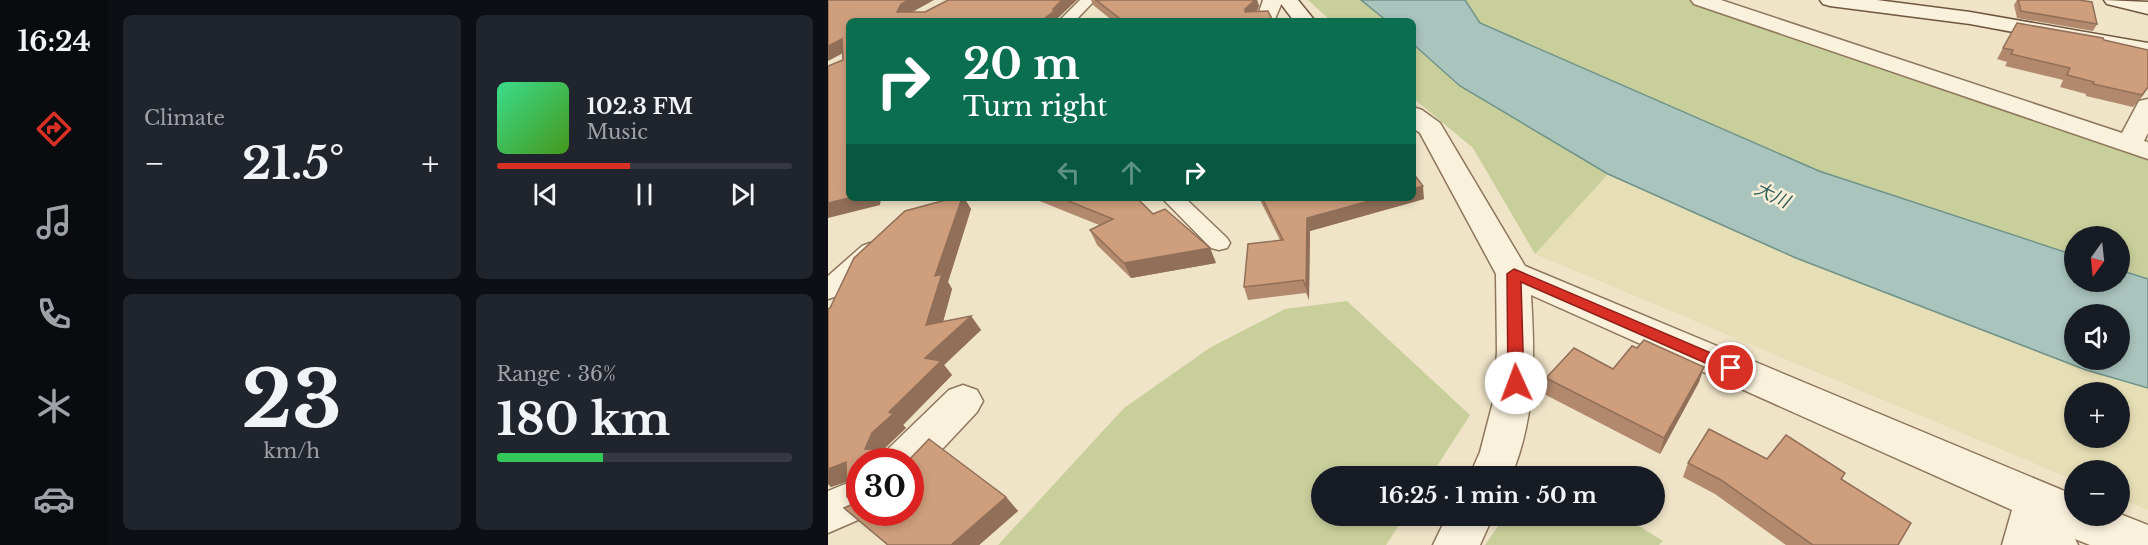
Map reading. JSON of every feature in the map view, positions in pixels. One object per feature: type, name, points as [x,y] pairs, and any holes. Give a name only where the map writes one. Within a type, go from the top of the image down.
[{"type":"street","points":[[1288,0],[1303,18]]},
{"type":"street","points":[[1701,0],[2138,148],[2148,106]]},
{"type":"street","points":[[1830,0],[1970,18],[2148,50]]},
{"type":"street","points":[[2114,0],[2148,8]]},
{"type":"street","points":[[1416,117],[1431,129],[1514,274],[1516,383],[1502,453],[1496,466]]},
{"type":"street","points":[[1514,274],[2141,545]]},
{"type":"street","points":[[917,448],[963,401]]},
{"type":"street","points":[[2025,545],[2037,500]]},
{"type":"street","points":[[2037,500],[2055,545]]},
{"type":"street","points":[[828,512],[846,504]]},
{"type":"street","points":[[1456,545],[1466,526]]},
{"type":"lane","points":[[1070,18],[1088,0]]},
{"type":"lane","points":[[1176,201],[1219,243]]},
{"type":"lane","points":[[828,290],[890,233]]},
{"type":"shaded area","points":[[1608,174],[1796,258],[2064,362],[2064,370],[2086,370],[2127,382],[2064,382],[2064,448],[2130,448],[2130,383],[2148,388],[2148,510],[2130,503],[2130,460],[2064,460],[2064,476],[1535,254]]},
{"type":"green space","points":[[1308,0],[1361,0],[1383,18],[1328,18]]},
{"type":"green space","points":[[1465,0],[1692,0],[2148,152],[2148,279],[2130,273],[2130,226],[2064,226],[2064,252],[1819,171],[1480,23]]},
{"type":"green space","points":[[1416,47],[1460,86],[1608,174],[1535,254],[1473,148],[1416,100]]},
{"type":"green space","points":[[1347,301],[1470,415],[1437,466],[1311,466],[1311,526],[1398,526],[1386,545],[998,545],[1124,408],[1211,347],[1285,309]]},
{"type":"green space","points":[[1498,526],[1639,526],[1663,541],[1659,545],[1485,545]]},
{"type":"water","name":"大川","points":[[1361,0],[1465,0],[1480,23],[1819,171],[2064,252],[2064,292],[2130,292],[2130,273],[2148,279],[2148,388],[2086,370],[2130,370],[2130,304],[2064,304],[2064,362],[1796,258],[1608,174],[1460,86],[1416,47],[1416,18],[1383,18]]},
{"type":"building","points":[[828,0],[909,0],[901,4],[897,12],[925,12],[948,0],[1062,0],[1045,18],[846,18],[846,199],[828,203],[828,66],[843,60],[842,39],[828,46]]},
{"type":"building","points":[[1096,0],[1255,0],[1245,9],[1245,12],[1268,11],[1272,18],[1119,18]]},
{"type":"building","points":[[2018,0],[2092,2],[2097,24],[2021,11]]},
{"type":"building","points":[[2017,23],[2103,38],[2148,50],[2148,87],[2142,95],[2093,84],[2094,82],[2067,75],[2070,68],[2011,54],[2013,50],[2003,48]]},
{"type":"building","points":[[1416,177],[1423,186],[1416,188]]},
{"type":"building","points":[[942,201],[961,201],[935,276],[942,274],[926,325],[971,316],[925,358],[941,361],[889,412],[893,414],[872,433],[865,448],[846,448],[846,462],[828,469],[828,309],[854,258],[905,211]]},
{"type":"building","points":[[1068,201],[1140,201],[1153,214],[1165,209],[1210,248],[1124,263],[1090,230],[1113,219]]},
{"type":"building","points":[[1264,201],[1369,201],[1307,218],[1306,287],[1303,280],[1244,287],[1248,244],[1283,240]]},
{"type":"building","points":[[1644,340],[1704,367],[1664,438],[1546,378],[1574,348],[1613,369],[1632,346],[1637,348]]},
{"type":"building","points":[[1709,429],[1767,459],[1786,435],[1845,473],[1841,479],[1911,523],[1898,545],[1813,545],[1721,480],[1688,463]]},
{"type":"building","points":[[929,439],[1006,497],[951,545],[888,545],[865,526],[924,526],[924,448],[920,448]]},
{"type":"route","points":[[1516,383],[1514,274],[1731,368]]}]
